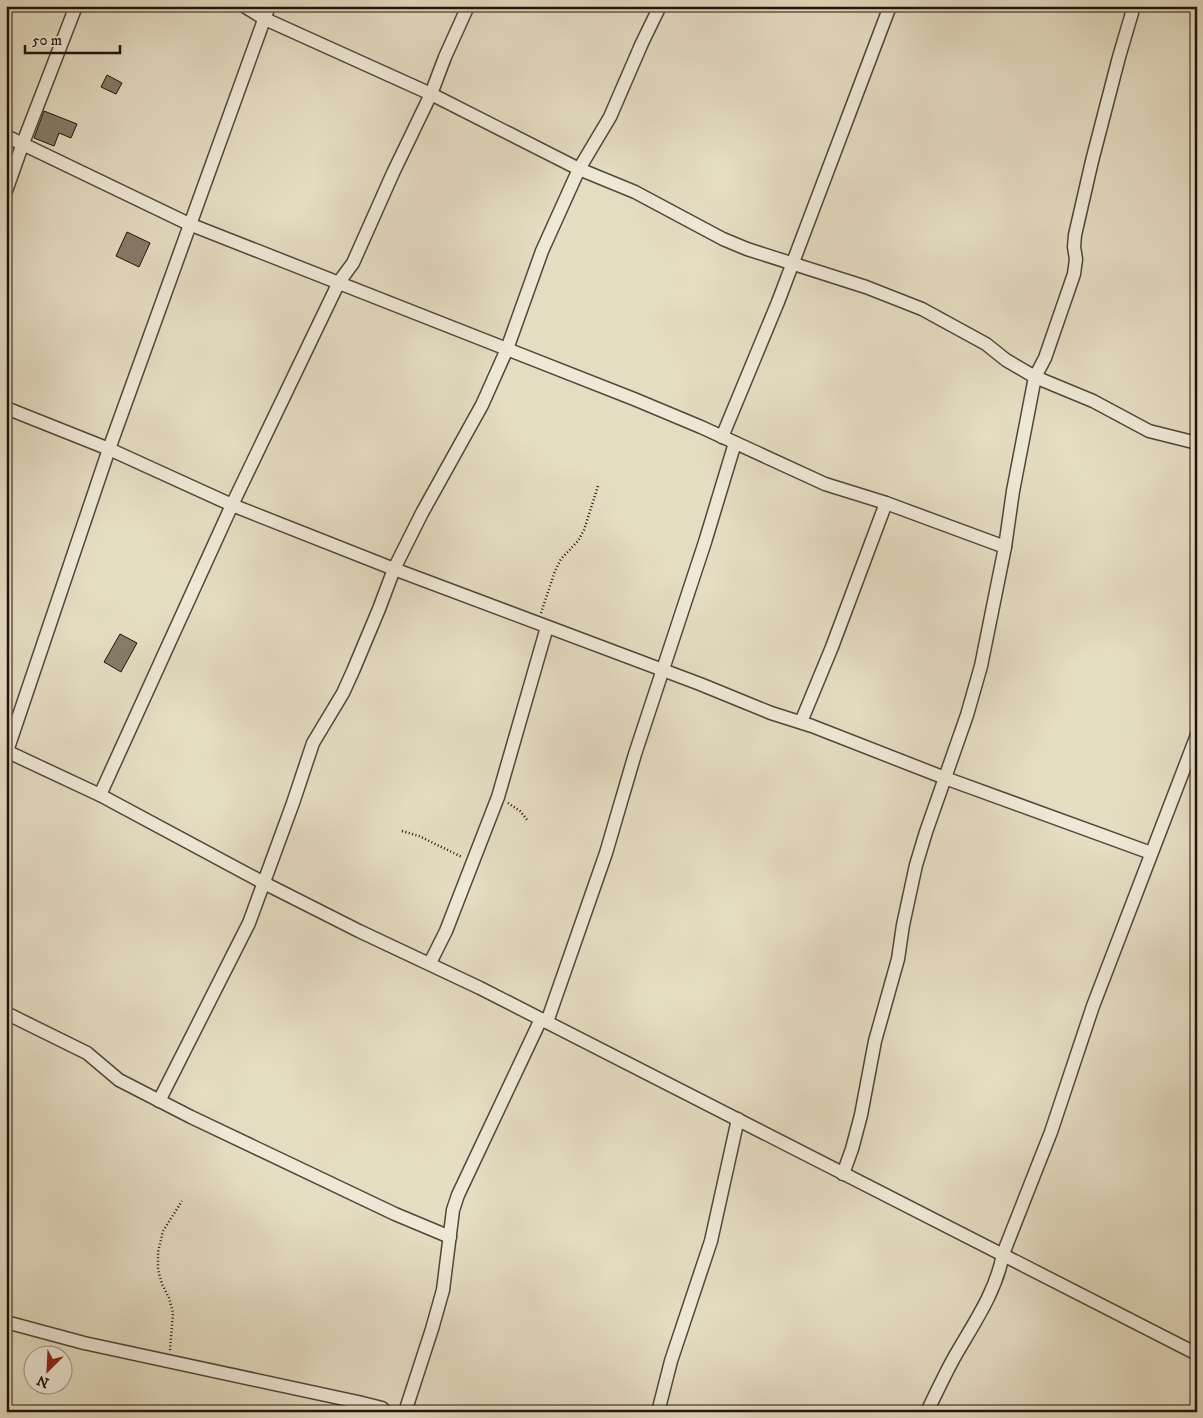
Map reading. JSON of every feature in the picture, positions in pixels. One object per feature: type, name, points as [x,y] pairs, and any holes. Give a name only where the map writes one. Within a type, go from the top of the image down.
[{"type":"street","points":[[6,190],[76,6]]},
{"type":"street","points":[[244,6],[265,19],[431,94],[580,170],[634,192],[723,239],[922,308],[986,344],[1006,360],[1035,376],[1093,400],[1149,431],[1197,443]]},
{"type":"street","points":[[269,6],[109,450],[6,751],[100,795],[358,931],[430,963],[1197,1354]]},
{"type":"street","points":[[100,795],[232,505],[339,282],[353,263],[431,94],[468,6]]},
{"type":"street","points":[[160,1101],[242,937],[264,883],[310,751],[353,671],[394,569],[422,513],[482,405],[506,349],[542,251],[580,170],[610,117],[660,6]]},
{"type":"street","points":[[722,438],[793,264],[890,6]]},
{"type":"street","points":[[843,1174],[861,1115],[875,1042],[898,958],[916,865],[967,715],[981,666],[1005,547],[1013,491],[1035,376],[1045,358],[1074,274],[1076,259],[1075,235],[1092,161],[1134,6]]},
{"type":"street","points":[[6,136],[189,224],[642,403],[825,484],[1005,547]]},
{"type":"street","points":[[6,408],[109,450],[232,505],[394,569],[663,670],[771,713],[801,722],[945,778],[1151,853]]},
{"type":"street","points":[[405,1412],[443,1290],[453,1210],[458,1195],[544,1021],[606,853],[635,754],[705,542],[735,444]]},
{"type":"street","points":[[801,722],[832,647],[886,504]]},
{"type":"street","points":[[430,963],[446,931],[498,798],[542,626]]},
{"type":"street","points":[[926,1412],[999,1274],[1003,1254],[1051,1132],[1093,1006],[1197,735]]},
{"type":"street","points":[[6,1013],[87,1053],[119,1080],[160,1101],[377,1205],[450,1237]]},
{"type":"street","points":[[658,1412],[671,1362],[711,1241],[738,1119]]},
{"type":"street","points":[[6,1322],[84,1343],[358,1402],[382,1408],[386,1412]]},
{"type":"path","points":[[542,626],[555,571],[560,560],[578,541],[584,530],[598,486]]},
{"type":"path","points":[[498,798],[520,811],[528,821]]},
{"type":"path","points":[[402,831],[419,836],[472,864]]},
{"type":"path","points":[[169,1361],[173,1313],[158,1270],[158,1252],[163,1231],[182,1201]]},
{"type":"building","points":[[107,75],[122,83],[116,94],[101,87]]},
{"type":"building","points":[[44,111],[77,124],[71,138],[59,133],[54,146],[34,138]]},
{"type":"building","points":[[127,232],[150,243],[139,267],[116,256]]},
{"type":"building","points":[[120,634],[137,643],[121,672],[104,662]]}]
